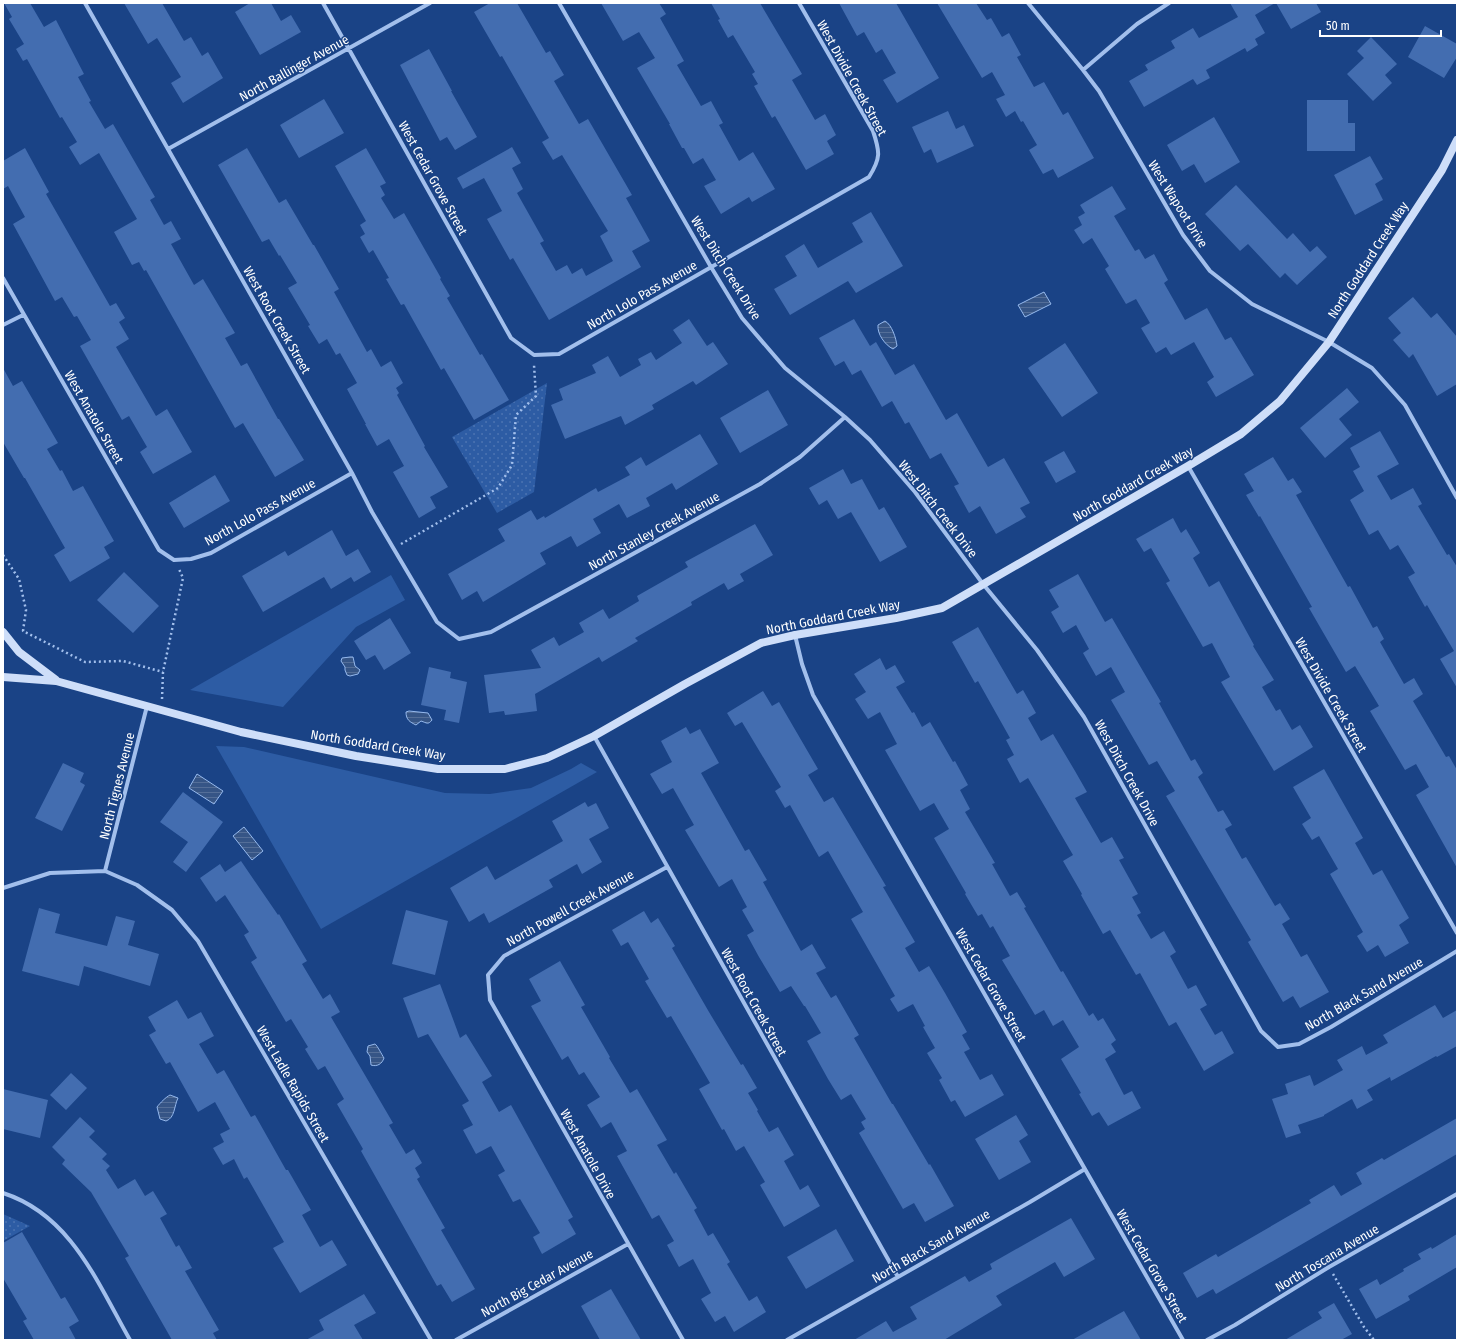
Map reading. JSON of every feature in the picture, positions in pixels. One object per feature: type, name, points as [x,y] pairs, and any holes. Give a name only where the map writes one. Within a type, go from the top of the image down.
[{"type":"street","name":"West Root Creek Street","points":[[85,3],[352,473],[372,512],[437,622],[459,639]]},
{"type":"street","name":"West Cedar Grove Street","points":[[323,3],[511,338],[534,356]]},
{"type":"street","name":"North Ballinger Avenue","points":[[168,149],[430,3]]},
{"type":"street","name":"West Ditch Creek Drive","points":[[559,3],[742,318],[785,368],[845,417],[870,440],[915,492],[983,584],[1036,650],[1084,717],[1261,1031],[1278,1047]]},
{"type":"street","name":"West Divide Creek Street","points":[[799,3],[873,131],[878,148],[877,164]]},
{"type":"street","name":"West Wapoot Drive","points":[[1028,3],[1099,91],[1183,235],[1210,271],[1252,304],[1329,342],[1372,368],[1404,405],[1457,498]]},
{"type":"street","points":[[1083,70],[1137,24],[1169,3]]},
{"type":"street","name":"North Goddard Creek Way","points":[[3,677],[56,681],[241,732],[356,756],[438,769],[505,769],[547,758],[594,736],[761,643],[795,635],[896,618],[942,608],[1241,434],[1280,402],[1329,342],[1440,174],[1457,140]]},
{"type":"street","name":"North Lolo Pass Avenue","points":[[534,356],[559,354],[869,177],[877,164]]},
{"type":"street","name":"West Anatole Street","points":[[3,278],[159,550],[174,560]]},
{"type":"street","points":[[3,325],[23,315]]},
{"type":"street","name":"North Stanley Creek Avenue","points":[[459,639],[491,632],[760,484],[800,457],[845,417]]},
{"type":"street","name":"West Divide Creek Street","points":[[1188,466],[1457,933]]},
{"type":"street","name":"North Lolo Pass Avenue","points":[[174,560],[191,559],[211,553],[352,473]]},
{"type":"street","name":"North Goddard Creek Way","points":[[3,632],[19,652],[56,681]]},
{"type":"street","name":"West Cedar Grove Street","points":[[795,635],[802,664],[813,694],[1184,1340]]},
{"type":"street","name":"North Tignes Avenue","points":[[106,871],[147,706]]},
{"type":"street","name":"West Root Creek Street","points":[[594,736],[898,1277]]},
{"type":"street","name":"North Powell Creek Avenue","points":[[488,975],[504,956],[667,866]]},
{"type":"street","points":[[3,888],[50,873],[106,871]]},
{"type":"street","name":"West Ladle Rapids Street","points":[[106,871],[137,885],[172,910],[198,941],[431,1340]]},
{"type":"street","name":"North Black Sand Avenue","points":[[1278,1047],[1299,1044],[1457,951]]},
{"type":"street","name":"West Anatole Drive","points":[[488,975],[490,1000],[683,1340]]},
{"type":"street","name":"North Black Sand Avenue","points":[[787,1340],[1030,1202],[1085,1169]]},
{"type":"street","points":[[3,1193],[17,1198],[43,1213],[66,1234],[84,1259],[130,1340]]},
{"type":"street","name":"North Toscana Avenue","points":[[1207,1340],[1235,1325],[1329,1267],[1457,1194]]},
{"type":"street","name":"North Big Cedar Avenue","points":[[456,1340],[628,1244]]},
{"type":"path","points":[[394,548],[498,488],[512,465],[516,415],[536,396],[534,356]]},
{"type":"path","points":[[3,556],[19,579],[26,610],[23,631],[85,662],[123,662],[163,672]]},
{"type":"path","points":[[161,710],[163,672],[183,578],[174,560]]},
{"type":"path","points":[[1329,1267],[1364,1327],[1374,1340]]},
{"type":"shaded area","points":[[1044,292],[1051,304],[1025,317],[1018,305]]},
{"type":"shaded area","points":[[885,321],[892,329],[896,339],[897,346],[893,349],[884,342],[879,332],[878,325]]},
{"type":"shaded area","points":[[547,383],[534,492],[497,513],[452,437]]},
{"type":"shaded area","points":[[391,575],[405,600],[356,627],[283,707],[190,690]]},
{"type":"shaded area","points":[[353,657],[355,666],[360,670],[358,674],[350,676],[347,675],[345,667],[341,661],[342,658]]},
{"type":"shaded area","points":[[406,712],[428,713],[432,720],[428,723],[421,721],[416,725],[410,722],[406,715]]},
{"type":"shaded area","points":[[216,746],[244,747],[445,793],[490,794],[531,788],[581,763],[597,772],[321,929]]},
{"type":"shaded area","points":[[197,774],[223,791],[214,804],[189,788]]},
{"type":"shaded area","points":[[244,827],[263,851],[252,860],[233,836]]},
{"type":"shaded area","points":[[375,1044],[384,1058],[381,1063],[375,1066],[371,1065],[370,1056],[367,1052],[368,1046]]},
{"type":"shaded area","points":[[170,1095],[178,1098],[173,1115],[166,1121],[160,1119],[157,1107]]},
{"type":"shaded area","points":[[3,1214],[30,1226],[3,1241]]},
{"type":"building","points":[[4,3],[30,3],[44,27],[56,20],[84,74],[78,77],[91,101],[89,102],[105,129],[113,124],[155,197],[150,200],[164,225],[171,221],[181,239],[171,244],[194,285],[203,279],[235,333],[225,338],[241,366],[247,363],[278,419],[304,460],[275,477],[243,423],[235,428],[146,270],[144,271],[139,262],[132,265],[114,232],[137,219],[99,153],[80,165],[69,147],[77,142],[62,117],[60,118],[27,59],[23,61],[16,49],[24,44],[9,19],[12,17]]},
{"type":"building","points":[[124,3],[162,3],[184,41],[191,37],[202,56],[208,52],[223,78],[183,103],[171,83],[181,77],[157,38],[148,44]]},
{"type":"building","points":[[250,3],[271,3],[281,21],[291,15],[301,32],[260,55],[235,12]]},
{"type":"building","points":[[490,3],[517,3],[546,53],[550,51],[564,75],[554,81],[579,124],[588,119],[632,195],[626,198],[650,241],[632,251],[641,267],[549,320],[513,258],[510,260],[487,219],[502,211],[484,178],[463,189],[457,178],[512,147],[521,163],[512,168],[523,189],[517,193],[544,241],[540,243],[556,271],[567,265],[572,274],[582,268],[586,276],[613,261],[600,236],[608,231],[562,155],[553,160],[542,142],[549,138],[502,56],[500,57],[474,12]]},
{"type":"building","points":[[601,3],[659,3],[666,14],[660,18],[684,61],[677,65],[701,106],[711,101],[723,123],[719,125],[739,161],[753,152],[775,189],[752,202],[749,197],[721,214],[704,186],[716,180],[703,158],[693,164],[684,148],[682,148],[670,124],[637,68],[655,58],[639,32],[623,41]]},
{"type":"building","points":[[711,3],[760,3],[802,74],[792,80],[815,120],[825,114],[836,135],[827,141],[834,154],[806,170],[775,116],[772,118],[754,86],[758,84],[752,74],[755,72],[733,35],[728,38]]},
{"type":"building","points":[[839,3],[896,3],[939,78],[897,103],[883,80],[896,73],[882,49],[876,53],[864,32],[857,36]]},
{"type":"building","points":[[937,3],[976,3],[987,20],[991,18],[1002,37],[1009,33],[1021,55],[1017,57],[1034,87],[1044,82],[1063,115],[1068,112],[1094,158],[1058,178],[1053,169],[1043,174],[1029,150],[1037,145],[1023,121],[1021,122],[1015,111],[1006,117],[996,99],[1005,95],[992,72],[982,78]]},
{"type":"building","points":[[1230,3],[1275,3],[1255,15],[1265,33],[1255,39],[1258,45],[1247,52],[1245,48],[1206,70],[1210,78],[1197,85],[1193,79],[1144,107],[1129,81],[1148,70],[1145,65],[1175,48],[1171,41],[1193,28],[1199,38],[1238,17]]},
{"type":"building","points":[[1276,3],[1316,3],[1321,12],[1291,29]]},
{"type":"building","points":[[1425,26],[1457,44],[1457,57],[1444,78],[1408,57]]},
{"type":"building","points":[[1371,37],[1397,64],[1385,75],[1392,83],[1373,101],[1347,74],[1364,58],[1357,51]]},
{"type":"building","points":[[429,49],[477,137],[455,150],[447,137],[440,141],[400,65]]},
{"type":"building","points":[[324,99],[344,133],[299,158],[280,125]]},
{"type":"building","points":[[1307,100],[1348,100],[1348,123],[1355,123],[1355,151],[1307,151]]},
{"type":"building","points":[[948,111],[956,129],[964,125],[974,146],[937,163],[931,149],[924,153],[912,127]]},
{"type":"building","points":[[1214,117],[1240,162],[1205,183],[1194,164],[1182,171],[1167,145]]},
{"type":"building","points":[[25,148],[49,192],[46,194],[110,306],[116,303],[125,318],[119,322],[129,339],[116,347],[156,416],[167,409],[192,452],[153,474],[140,452],[147,447],[129,416],[122,420],[80,346],[91,340],[77,316],[74,317],[62,297],[55,301],[13,224],[25,217],[8,186],[3,189],[3,161]]},
{"type":"building","points":[[247,148],[279,203],[286,199],[314,245],[339,289],[334,292],[367,352],[371,349],[381,367],[391,361],[403,383],[396,388],[399,393],[397,395],[425,446],[424,447],[448,487],[430,497],[436,508],[419,518],[393,472],[404,466],[389,439],[377,446],[347,389],[357,383],[340,353],[336,355],[327,339],[319,344],[308,326],[310,325],[288,288],[297,283],[269,239],[262,242],[218,165]]},
{"type":"building","points":[[366,148],[386,183],[380,186],[385,195],[381,198],[394,219],[404,213],[441,278],[440,279],[450,296],[447,298],[480,355],[482,354],[509,400],[474,420],[444,368],[441,370],[404,304],[401,305],[386,279],[389,278],[373,250],[369,253],[360,237],[365,234],[360,225],[366,221],[335,166]]},
{"type":"building","points":[[1370,156],[1383,179],[1375,184],[1383,200],[1355,215],[1334,175]]},
{"type":"building","points":[[1236,185],[1287,239],[1293,233],[1310,252],[1317,246],[1327,257],[1297,285],[1285,273],[1280,278],[1248,244],[1240,251],[1205,214]]},
{"type":"building","points":[[1112,186],[1126,209],[1114,216],[1135,251],[1139,249],[1145,259],[1154,254],[1168,280],[1164,283],[1185,320],[1207,308],[1225,340],[1231,337],[1254,375],[1216,397],[1207,382],[1214,377],[1194,342],[1171,355],[1166,347],[1156,353],[1141,328],[1150,323],[1136,299],[1126,304],[1105,269],[1109,266],[1092,238],[1083,244],[1074,230],[1082,225],[1078,217],[1085,213],[1080,205]]},
{"type":"building","points":[[871,212],[903,266],[856,293],[848,281],[790,315],[774,289],[797,276],[785,256],[804,244],[818,268],[863,242],[852,223]]},
{"type":"building","points":[[1413,297],[1431,318],[1437,313],[1457,337],[1457,384],[1437,396],[1413,354],[1409,358],[1393,340],[1401,333],[1388,318]]},
{"type":"building","points":[[689,319],[707,346],[713,342],[728,364],[696,385],[693,381],[652,405],[654,409],[625,425],[621,416],[565,439],[551,405],[563,400],[559,389],[596,373],[592,365],[608,356],[620,377],[641,365],[638,359],[651,352],[656,360],[682,343],[673,330]]},
{"type":"building","points":[[854,319],[870,346],[876,342],[895,375],[914,364],[946,420],[957,413],[988,467],[1004,458],[1030,503],[1020,508],[1026,517],[996,534],[980,506],[969,513],[954,486],[959,484],[941,453],[930,459],[909,422],[905,424],[892,401],[882,407],[861,370],[852,375],[844,361],[835,366],[819,338]]},
{"type":"building","points":[[1065,343],[1098,393],[1062,417],[1028,368]]},
{"type":"building","points":[[3,368],[13,386],[22,381],[58,443],[47,449],[60,471],[62,470],[73,491],[83,486],[114,541],[104,547],[110,558],[70,582],[54,555],[65,548],[3,442]]},
{"type":"building","points":[[1347,388],[1359,402],[1339,419],[1352,435],[1325,458],[1300,428]]},
{"type":"building","points":[[768,390],[788,425],[740,453],[720,418]]},
{"type":"building","points":[[1380,431],[1399,464],[1377,476],[1391,500],[1413,488],[1422,504],[1418,506],[1447,555],[1449,554],[1457,567],[1457,688],[1440,659],[1454,651],[1427,605],[1425,607],[1408,577],[1415,573],[1398,545],[1390,550],[1378,530],[1369,535],[1350,500],[1364,491],[1353,471],[1360,467],[1350,448]]},
{"type":"building","points":[[700,434],[718,464],[676,490],[672,483],[646,498],[650,506],[627,518],[619,504],[593,519],[601,533],[577,547],[571,536],[540,553],[546,564],[483,602],[477,591],[462,600],[448,574],[505,541],[498,529],[531,510],[537,520],[544,516],[545,518],[596,488],[598,492],[630,475],[625,467],[641,457],[646,466]]},
{"type":"building","points":[[1064,451],[1076,472],[1056,483],[1044,462]]},
{"type":"building","points":[[1273,457],[1288,481],[1293,478],[1302,492],[1296,495],[1373,628],[1377,626],[1384,639],[1380,642],[1404,684],[1414,678],[1423,694],[1413,701],[1446,757],[1449,756],[1457,770],[1457,868],[1416,795],[1429,787],[1416,764],[1405,770],[1370,711],[1379,706],[1355,666],[1346,672],[1309,608],[1312,607],[1260,516],[1259,517],[1246,495],[1254,491],[1244,474]]},
{"type":"building","points":[[843,469],[851,484],[862,479],[879,510],[884,507],[907,547],[880,562],[851,512],[838,519],[827,500],[819,505],[809,488]]},
{"type":"building","points":[[215,475],[230,501],[184,528],[169,503]]},
{"type":"building","points":[[1173,518],[1181,533],[1186,529],[1200,553],[1193,558],[1209,587],[1219,581],[1254,645],[1253,646],[1274,680],[1262,687],[1276,711],[1280,709],[1292,730],[1300,725],[1313,747],[1274,771],[1221,682],[1230,677],[1212,643],[1203,647],[1166,583],[1170,581],[1151,548],[1144,552],[1136,539]]},
{"type":"building","points":[[755,524],[773,555],[740,574],[744,581],[728,590],[724,583],[691,602],[692,605],[635,638],[638,641],[602,662],[599,657],[535,694],[537,711],[505,715],[504,711],[489,713],[484,675],[541,668],[531,650],[554,637],[559,646],[584,632],[579,623],[603,609],[609,619],[639,601],[637,596],[688,567],[685,562]]},
{"type":"building","points":[[332,530],[346,556],[358,549],[371,572],[354,582],[351,577],[331,589],[324,577],[263,612],[242,576],[285,551],[288,556]]},
{"type":"building","points":[[124,572],[159,606],[133,633],[97,600]]},
{"type":"building","points":[[1078,574],[1105,622],[1112,618],[1161,702],[1159,703],[1191,761],[1195,759],[1203,773],[1198,777],[1218,812],[1223,810],[1232,825],[1225,829],[1242,859],[1246,857],[1275,906],[1280,903],[1290,919],[1282,924],[1301,957],[1307,954],[1329,992],[1300,1008],[1293,996],[1283,1002],[1248,942],[1251,940],[1166,796],[1175,791],[1157,761],[1149,765],[1111,700],[1125,692],[1111,667],[1096,676],[1083,653],[1089,649],[1076,625],[1063,633],[1051,612],[1059,607],[1049,590]]},
{"type":"building","points":[[390,618],[411,653],[384,670],[375,655],[366,660],[354,641]]},
{"type":"building","points":[[978,627],[1017,694],[1023,690],[1036,713],[1028,718],[1041,741],[1053,734],[1087,792],[1075,798],[1101,843],[1112,837],[1124,858],[1119,860],[1138,894],[1132,897],[1141,913],[1137,915],[1151,939],[1164,931],[1176,952],[1170,956],[1188,989],[1196,985],[1207,1005],[1200,1009],[1215,1035],[1222,1031],[1234,1053],[1204,1071],[1176,1022],[1169,1026],[1140,973],[1136,975],[1110,930],[1103,934],[1063,861],[1073,855],[1028,778],[1020,783],[1007,759],[1014,755],[1006,740],[1010,738],[978,681],[975,683],[952,642]]},
{"type":"building","points":[[880,658],[886,670],[895,665],[905,682],[896,687],[912,713],[914,712],[922,727],[930,722],[953,762],[955,761],[968,785],[960,790],[970,809],[965,812],[995,863],[992,864],[1010,896],[1017,892],[1026,907],[1024,908],[1061,972],[1063,971],[1089,1016],[1093,1013],[1098,1021],[1103,1018],[1116,1040],[1111,1044],[1116,1052],[1105,1059],[1124,1095],[1132,1091],[1141,1108],[1108,1126],[1099,1112],[1092,1116],[1079,1094],[1081,1093],[1061,1059],[1079,1047],[1063,1020],[1053,1026],[1044,1010],[1035,1015],[1002,960],[1010,956],[993,926],[990,928],[982,914],[978,916],[934,838],[949,829],[934,803],[920,811],[885,750],[897,744],[880,712],[868,719],[855,699],[866,692],[854,674]]},
{"type":"building","points":[[429,667],[451,672],[450,678],[467,682],[459,723],[444,720],[446,710],[421,705]]},
{"type":"building","points":[[763,691],[772,706],[779,702],[818,769],[808,775],[824,802],[833,797],[886,886],[883,887],[915,942],[905,948],[919,972],[929,966],[945,993],[967,1032],[962,1035],[970,1049],[964,1052],[980,1080],[992,1074],[1004,1095],[965,1117],[955,1100],[951,1102],[939,1080],[942,1078],[927,1053],[935,1048],[923,1027],[925,1026],[913,1004],[898,1012],[890,999],[895,996],[851,919],[863,912],[828,851],[819,857],[790,805],[785,808],[775,791],[781,787],[742,722],[735,726],[727,713]]},
{"type":"building","points":[[686,727],[690,734],[700,729],[719,763],[701,773],[745,851],[749,849],[767,880],[763,882],[801,951],[812,944],[826,968],[816,973],[831,998],[836,995],[859,1035],[854,1038],[954,1206],[925,1222],[914,1203],[903,1209],[859,1133],[865,1129],[861,1122],[866,1119],[851,1094],[841,1100],[828,1079],[807,1041],[821,1033],[805,1006],[791,986],[780,992],[759,957],[747,935],[754,931],[742,910],[747,907],[732,879],[719,887],[685,830],[694,825],[673,788],[662,794],[650,774],[672,762],[661,741]]},
{"type":"building","points":[[63,763],[84,773],[80,782],[85,785],[62,831],[35,818]]},
{"type":"building","points":[[1324,769],[1363,838],[1355,843],[1373,875],[1382,870],[1409,918],[1399,925],[1409,943],[1385,957],[1378,945],[1367,952],[1357,936],[1363,932],[1330,874],[1338,869],[1319,836],[1312,840],[1302,824],[1311,818],[1293,787]]},
{"type":"building","points":[[183,792],[223,822],[186,872],[173,862],[188,842],[160,822]]},
{"type":"building","points":[[585,802],[588,807],[596,803],[609,828],[589,839],[602,862],[582,874],[577,864],[549,880],[553,887],[489,923],[484,913],[469,922],[450,888],[487,866],[495,880],[563,841],[552,821]]},
{"type":"building","points":[[241,861],[278,915],[279,914],[307,961],[302,964],[323,999],[330,994],[340,1012],[331,1017],[393,1123],[389,1125],[406,1154],[414,1149],[422,1163],[415,1168],[420,1177],[417,1179],[445,1228],[441,1230],[475,1289],[452,1302],[441,1284],[437,1286],[361,1151],[363,1149],[337,1104],[344,1099],[325,1066],[318,1070],[305,1049],[308,1047],[291,1019],[286,1022],[251,962],[257,958],[244,935],[249,932],[225,895],[216,902],[200,878],[220,864],[225,872]]},
{"type":"building","points":[[39,908],[60,914],[55,933],[107,946],[116,916],[135,921],[128,945],[159,954],[150,986],[84,966],[79,986],[22,971]]},
{"type":"building","points":[[406,910],[448,921],[435,975],[392,964]]},
{"type":"building","points":[[644,911],[651,923],[658,918],[675,946],[672,948],[709,1012],[741,1065],[743,1064],[757,1088],[748,1093],[769,1132],[778,1127],[794,1155],[784,1161],[800,1190],[808,1185],[820,1206],[784,1227],[760,1185],[765,1182],[744,1146],[736,1151],[724,1129],[722,1130],[699,1089],[710,1083],[671,1016],[667,1018],[645,981],[649,979],[628,942],[621,946],[612,930]]},
{"type":"building","points":[[560,961],[585,1005],[581,1007],[610,1057],[609,1058],[630,1093],[637,1089],[667,1140],[657,1145],[674,1174],[676,1172],[697,1208],[694,1210],[708,1236],[713,1233],[730,1262],[727,1264],[749,1301],[757,1296],[766,1312],[734,1332],[725,1316],[715,1322],[701,1299],[711,1293],[693,1259],[679,1267],[667,1245],[674,1241],[659,1215],[652,1219],[617,1156],[627,1151],[611,1122],[601,1128],[587,1105],[600,1097],[584,1072],[579,1075],[568,1056],[562,1060],[531,1006],[541,1001],[529,979]]},
{"type":"building","points":[[440,984],[460,1038],[466,1034],[492,1076],[482,1082],[499,1112],[511,1105],[573,1217],[568,1220],[576,1234],[542,1254],[533,1237],[540,1233],[520,1199],[513,1202],[498,1175],[505,1171],[491,1146],[476,1154],[463,1130],[473,1125],[462,1105],[469,1101],[428,1034],[418,1038],[403,998]]},
{"type":"building","points":[[177,1000],[188,1019],[201,1012],[214,1036],[199,1044],[217,1074],[224,1070],[251,1117],[255,1115],[286,1170],[288,1170],[311,1210],[302,1215],[320,1247],[332,1240],[347,1265],[300,1293],[273,1248],[284,1242],[247,1177],[244,1179],[234,1159],[223,1165],[213,1148],[224,1142],[220,1134],[230,1129],[215,1102],[198,1112],[170,1062],[166,1064],[149,1035],[156,1031],[148,1017]]},
{"type":"building","points":[[1435,1005],[1443,1018],[1457,1010],[1457,1046],[1391,1081],[1390,1077],[1367,1090],[1373,1100],[1357,1109],[1352,1099],[1324,1116],[1298,1125],[1301,1133],[1286,1138],[1272,1099],[1288,1094],[1285,1084],[1310,1075],[1314,1086],[1343,1070],[1337,1060],[1362,1046],[1366,1055],[1388,1043],[1383,1035]]},
{"type":"building","points":[[71,1073],[87,1088],[66,1110],[50,1095]]},
{"type":"building","points":[[3,1089],[48,1100],[40,1138],[3,1129]]},
{"type":"building","points":[[1016,1115],[1028,1135],[1019,1141],[1031,1162],[999,1180],[975,1139]]},
{"type":"building","points":[[80,1117],[95,1131],[89,1137],[107,1154],[102,1159],[110,1166],[106,1170],[118,1189],[135,1179],[145,1196],[153,1191],[167,1214],[160,1218],[176,1247],[179,1245],[192,1268],[185,1271],[219,1330],[213,1333],[217,1340],[172,1340],[125,1258],[129,1256],[91,1192],[62,1164],[65,1160],[52,1147]]},
{"type":"building","points":[[1457,1118],[1457,1154],[1216,1294],[1213,1289],[1197,1298],[1183,1273],[1216,1254],[1218,1257],[1311,1203],[1309,1200],[1334,1185],[1341,1196],[1362,1184],[1356,1173],[1382,1158],[1384,1160]]},
{"type":"building","points":[[1071,1218],[1095,1259],[1064,1277],[1055,1262],[996,1296],[1002,1305],[944,1340],[854,1340],[886,1321],[893,1332],[917,1319],[910,1307],[965,1276],[969,1282],[992,1269],[990,1264]]},
{"type":"building","points":[[836,1229],[854,1261],[806,1289],[787,1257]]},
{"type":"building","points":[[22,1232],[61,1299],[65,1297],[79,1321],[69,1327],[76,1340],[34,1340],[23,1321],[27,1319],[3,1278],[3,1243]]},
{"type":"building","points":[[1457,1234],[1457,1267],[1408,1296],[1410,1300],[1376,1319],[1359,1289],[1377,1279],[1380,1285],[1421,1259],[1418,1254],[1431,1247],[1432,1249]]},
{"type":"building","points":[[611,1289],[641,1340],[600,1340],[581,1306]]},
{"type":"building","points":[[364,1294],[376,1313],[354,1325],[363,1340],[306,1340],[324,1330],[319,1320]]},
{"type":"building","points":[[1334,1303],[1352,1334],[1341,1340],[1285,1340],[1322,1318],[1318,1312]]},
{"type":"building","points":[[1124,1311],[1141,1340],[1072,1340]]}]
